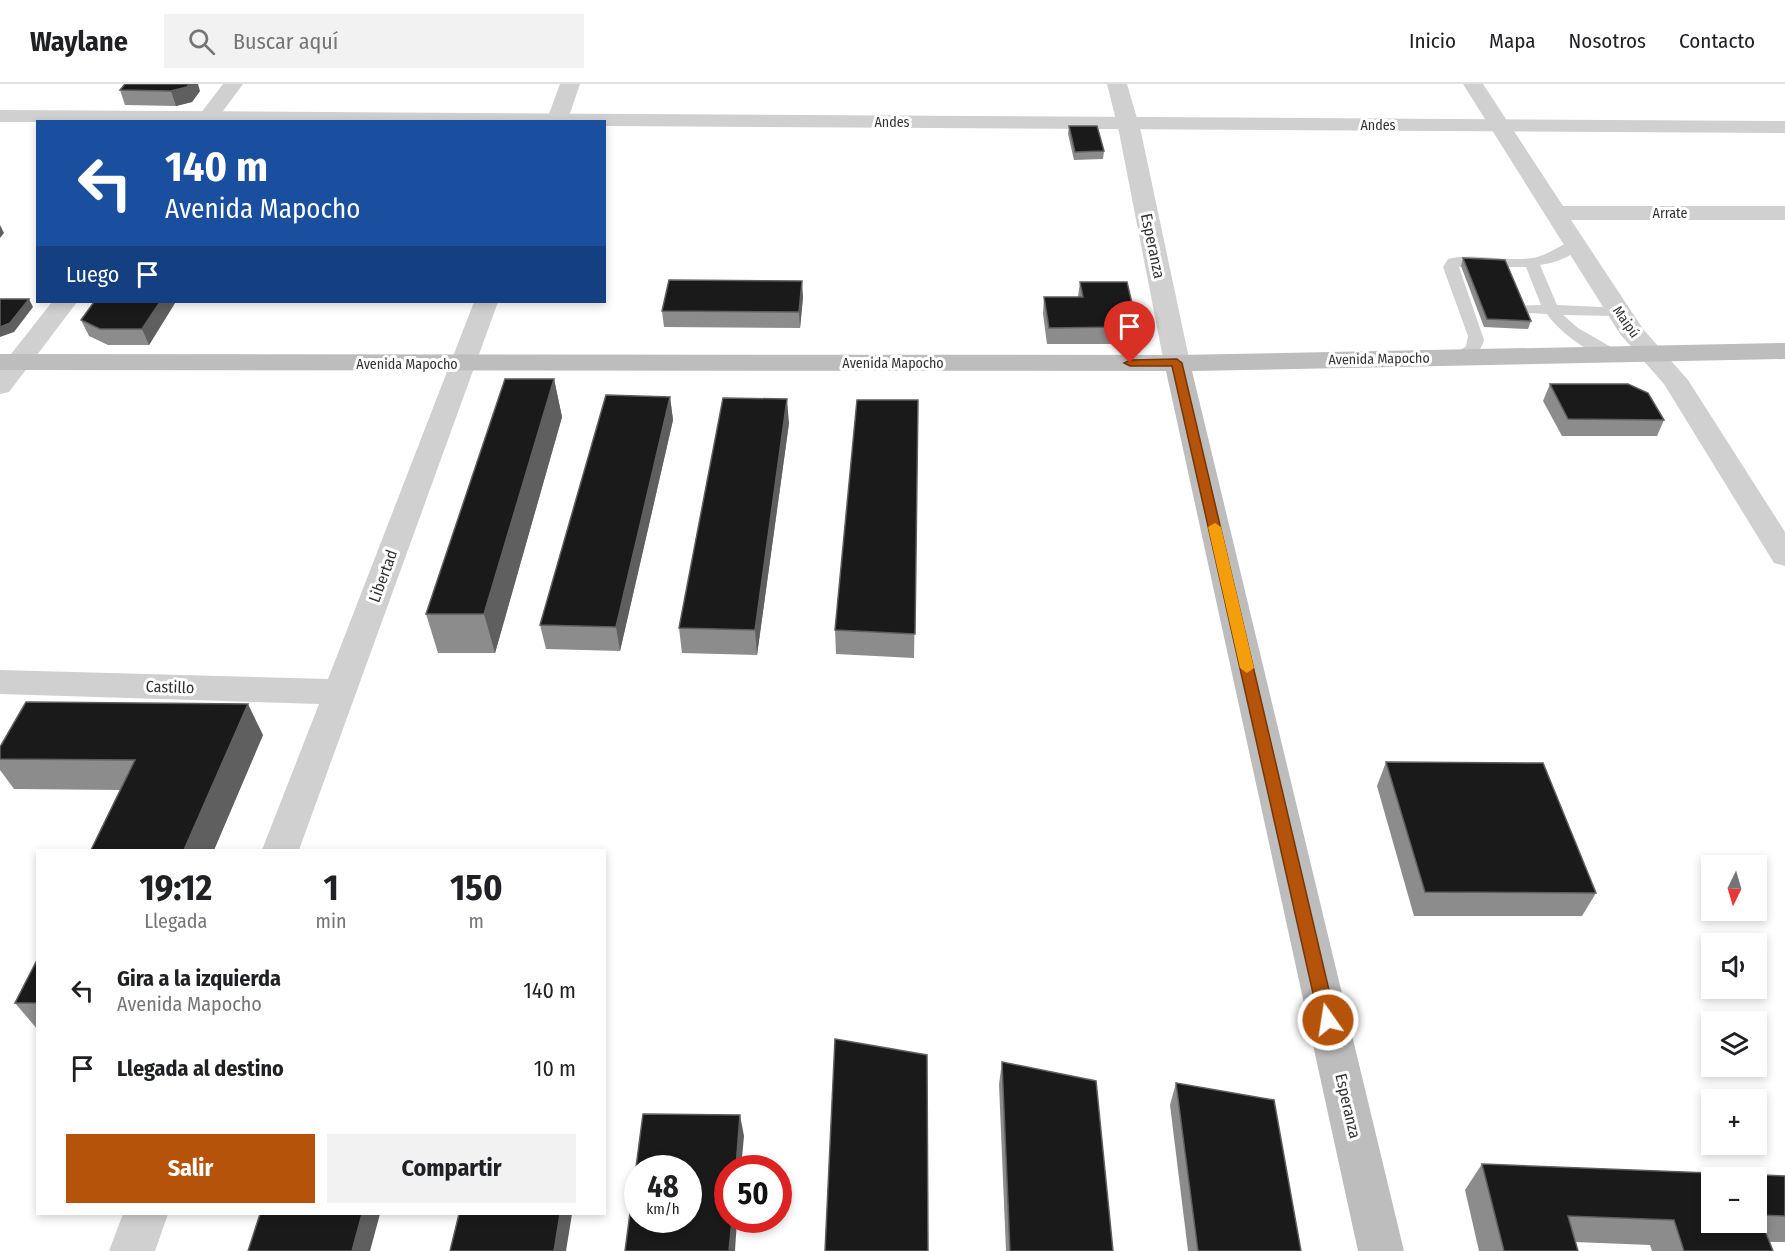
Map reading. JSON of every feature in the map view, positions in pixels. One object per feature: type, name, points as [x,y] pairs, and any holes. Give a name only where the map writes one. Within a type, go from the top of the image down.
[{"type":"main road","name":"Avenida Mapocho","points":[[9,362],[1177,363],[1785,351]]},
{"type":"main road","name":"Esperanza","points":[[1177,363],[1381,1251]]},
{"type":"street","points":[[206,119],[233,84]]},
{"type":"street","points":[[556,120],[570,84]]},
{"type":"street","name":"Esperanza","points":[[1117,84],[1177,363]]},
{"type":"street","name":"Maipú","points":[[1473,84],[1617,311],[1633,334],[1675,380],[1785,556]]},
{"type":"street","name":"Andes","points":[[0,116],[381,120]]},
{"type":"street","name":"Andes","points":[[606,121],[1785,127]]},
{"type":"street","name":"Arrate","points":[[1555,213],[1785,213]]},
{"type":"street","points":[[0,386],[9,362],[64,303]]},
{"type":"street","name":"Libertad","points":[[281,849],[486,303]]},
{"type":"street","name":"Castillo","points":[[0,682],[340,692]]},
{"type":"street","points":[[132,1251],[146,1215]]},
{"type":"lane","points":[[1460,357],[1476,345],[1476,336],[1472,308],[1451,267],[1453,262],[1532,264],[1549,259],[1575,245]]},
{"type":"lane","points":[[1532,264],[1552,309],[1561,322],[1578,336],[1612,355]]},
{"type":"lane","points":[[1519,309],[1617,311]]},
{"type":"building","points":[[125,84],[189,84],[187,87],[171,91],[120,90]]},
{"type":"building","points":[[1069,126],[1097,126],[1104,151],[1075,152]]},
{"type":"building","points":[[1463,258],[1505,260],[1531,321],[1487,319]]},
{"type":"building","points":[[669,280],[802,281],[799,312],[662,311]]},
{"type":"building","points":[[1080,282],[1127,282],[1135,316],[1122,327],[1049,328],[1044,297],[1083,297]]},
{"type":"building","points":[[0,299],[29,299],[10,323],[0,327]]},
{"type":"building","points":[[93,303],[159,303],[142,329],[100,329],[81,320]]},
{"type":"building","points":[[505,379],[554,379],[484,614],[426,614]]},
{"type":"building","points":[[1550,384],[1628,384],[1648,393],[1664,420],[1568,419]]},
{"type":"building","points":[[606,395],[670,397],[616,627],[540,625]]},
{"type":"building","points":[[723,398],[787,399],[755,630],[679,628]]},
{"type":"building","points":[[857,400],[918,400],[915,634],[835,630]]},
{"type":"building","points":[[26,702],[248,704],[184,849],[91,849],[135,760],[0,759],[0,747]]},
{"type":"building","points":[[1386,762],[1543,763],[1596,893],[1425,892]]},
{"type":"building","points":[[36,962],[36,1003],[15,1003]]},
{"type":"building","points":[[835,1039],[927,1055],[928,1251],[825,1251]]},
{"type":"building","points":[[1002,1062],[1096,1081],[1113,1251],[1010,1251]]},
{"type":"building","points":[[1176,1083],[1274,1100],[1301,1251],[1198,1251]]},
{"type":"building","points":[[643,1114],[740,1115],[737,1155],[714,1155],[714,1233],[731,1233],[729,1251],[625,1251],[627,1233],[702,1233],[702,1155],[638,1155]]},
{"type":"building","points":[[1482,1164],[1701,1173],[1701,1233],[1766,1233],[1773,1251],[1684,1251],[1674,1220],[1568,1216],[1578,1251],[1504,1251]]},
{"type":"building","points":[[1767,1175],[1785,1176],[1785,1216],[1767,1215]]},
{"type":"building","points":[[260,1215],[362,1215],[352,1251],[248,1251]]},
{"type":"building","points":[[459,1215],[560,1215],[554,1251],[450,1251]]},
{"type":"slow traffic","points":[[1215,527],[1247,668]]},
{"type":"route","points":[[1130,363],[1177,363],[1328,1020]]}]
